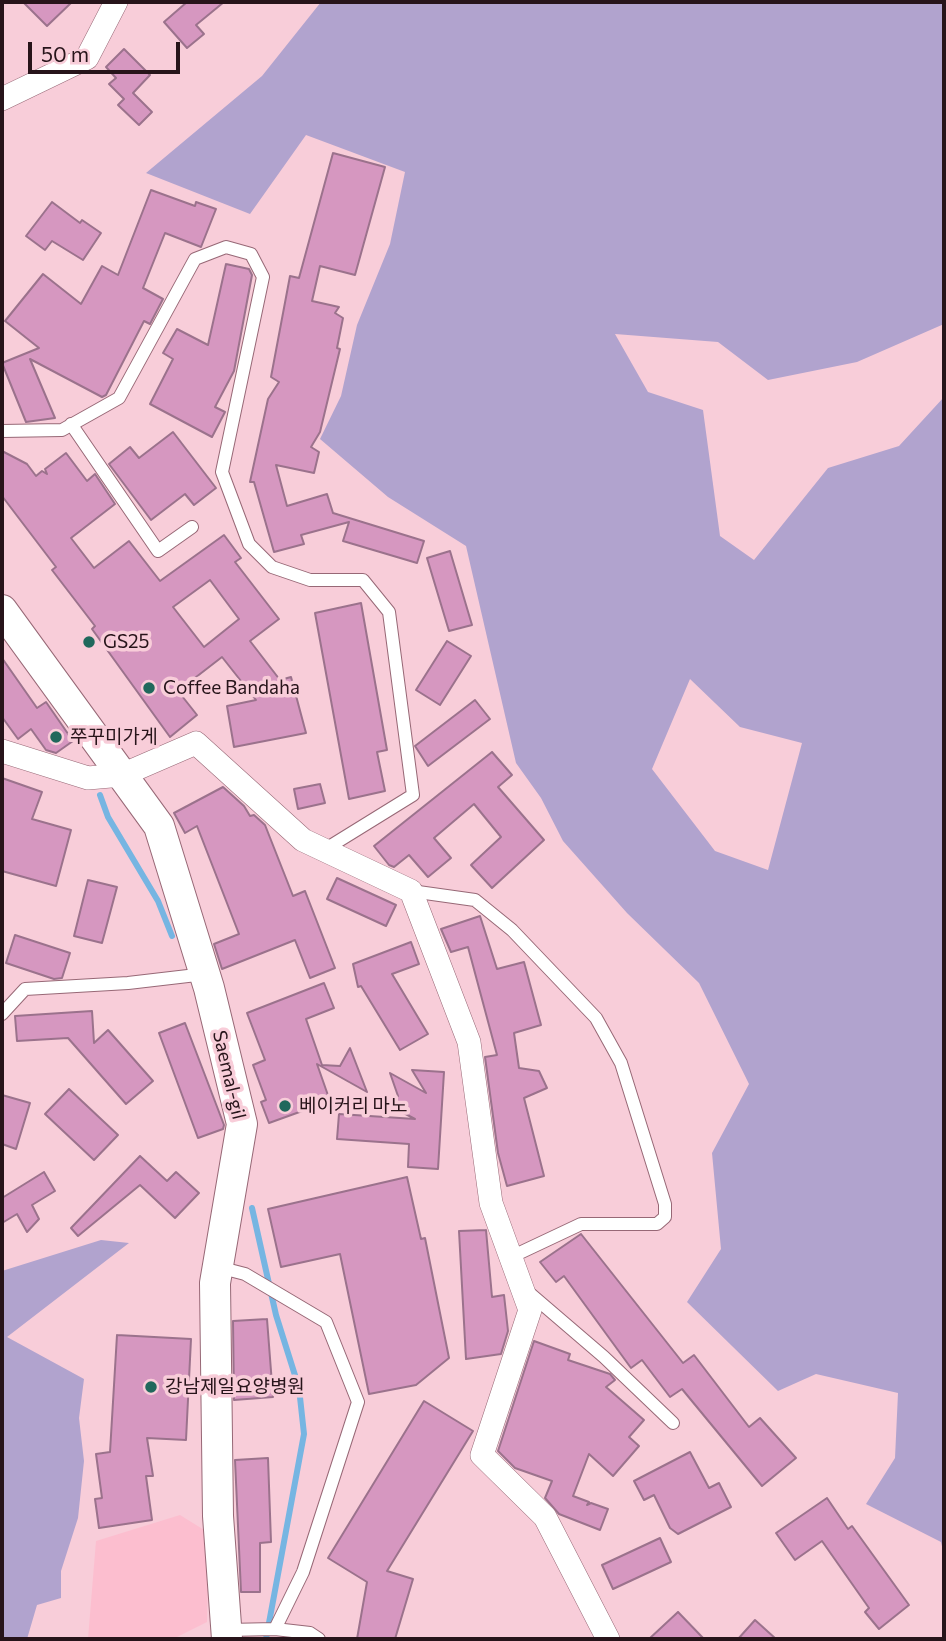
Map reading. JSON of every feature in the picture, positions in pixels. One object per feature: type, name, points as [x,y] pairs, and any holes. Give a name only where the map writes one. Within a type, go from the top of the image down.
[{"type":"street","points":[[2,99],[87,58],[116,2]]},
{"type":"street","name":"Saemal-gil","points":[[2,610],[159,825],[205,974],[242,1124],[231,1270],[215,1283],[218,1503],[236,1633]]},
{"type":"street","points":[[2,751],[88,778],[122,775],[196,743],[303,840],[411,891],[469,1042],[491,1203],[530,1310],[482,1455],[545,1517],[608,1639]]},
{"type":"lane","points":[[2,431],[62,429],[119,398],[195,259],[226,247],[251,254],[263,277],[222,472],[249,544],[272,567],[310,580],[363,580],[388,612],[413,795],[324,850]]},
{"type":"lane","points":[[71,424],[158,551],[192,527]]},
{"type":"lane","points":[[411,891],[475,900],[512,930],[596,1018],[621,1063],[665,1204],[665,1217],[657,1224],[581,1224],[511,1257]]},
{"type":"lane","points":[[2,1014],[25,989],[128,983],[205,974]]},
{"type":"lane","points":[[231,1270],[326,1322],[358,1402],[303,1572],[274,1629]]},
{"type":"lane","points":[[521,1286],[604,1357],[673,1423]]},
{"type":"lane","points":[[236,1633],[274,1629],[310,1633],[319,1639]]},
{"type":"shaded area","points":[[321,2],[944,2],[944,324],[857,362],[768,380],[718,342],[615,334],[648,392],[703,410],[720,536],[754,560],[828,468],[899,446],[944,397],[944,1555],[941,1542],[866,1504],[895,1458],[898,1393],[816,1374],[778,1391],[687,1302],[721,1249],[712,1153],[749,1084],[699,983],[627,913],[563,841],[541,798],[516,763],[466,546],[388,497],[320,439],[341,396],[357,325],[390,244],[405,172],[306,135],[250,214],[146,173],[262,76]],"holes":[[[690,679],[740,727],[802,743],[768,870],[715,851],[652,769]]]},
{"type":"shaded area","points":[[101,1240],[129,1243],[7,1337],[84,1379],[79,1418],[84,1461],[78,1518],[61,1571],[61,1598],[37,1605],[27,1639],[2,1639],[2,1271]]},
{"type":"shaded area","points":[[180,1515],[209,1533],[207,1622],[173,1639],[88,1639],[96,1541]]},
{"type":"building","points":[[23,2],[72,2],[47,26]]},
{"type":"building","points":[[187,2],[224,2],[196,25],[204,34],[187,48],[164,22]]},
{"type":"building","points":[[124,49],[150,75],[133,93],[152,112],[139,125],[118,105],[124,99],[109,84],[116,78],[106,67]]},
{"type":"building","points":[[333,153],[385,167],[355,275],[320,266],[312,301],[339,307],[335,313],[343,318],[337,348],[340,349],[320,432],[311,447],[319,452],[314,473],[276,465],[287,506],[327,494],[333,513],[424,541],[417,563],[343,541],[349,522],[301,535],[304,544],[274,552],[254,482],[250,482],[268,399],[279,382],[271,377],[290,276],[299,278]]},
{"type":"building","points":[[151,190],[195,206],[196,202],[216,209],[201,247],[165,233],[143,288],[163,299],[150,324],[144,321],[106,395],[102,397],[30,359],[55,418],[26,422],[2,363],[39,348],[5,321],[43,274],[81,304],[102,266],[118,275]]},
{"type":"building","points":[[52,202],[80,223],[82,220],[101,233],[83,260],[52,241],[45,250],[26,236]]},
{"type":"building","points":[[226,264],[249,269],[252,275],[234,371],[215,407],[225,412],[212,437],[150,404],[173,359],[163,353],[177,329],[208,345]]},
{"type":"building","points":[[173,432],[216,488],[194,505],[185,494],[151,520],[109,464],[130,447],[139,458]]},
{"type":"building","points":[[2,451],[27,464],[36,476],[42,471],[47,474],[45,469],[66,453],[87,481],[95,474],[115,504],[71,538],[94,568],[129,541],[160,581],[224,535],[241,558],[235,562],[279,619],[250,641],[280,680],[291,677],[306,733],[234,747],[227,706],[256,700],[222,657],[178,691],[197,715],[170,737],[92,629],[95,626],[52,570],[56,567],[2,496]],"holes":[[[210,580],[239,619],[204,647],[173,607]]]},
{"type":"building","points":[[450,551],[472,625],[449,631],[427,558]]},
{"type":"building","points":[[361,603],[387,750],[377,752],[385,791],[349,799],[315,613]]},
{"type":"building","points":[[447,641],[471,656],[440,705],[416,690]]},
{"type":"building","points":[[2,658],[37,708],[46,702],[73,741],[56,753],[46,750],[31,729],[18,739],[2,717]]},
{"type":"building","points":[[475,700],[490,719],[428,766],[415,746]]},
{"type":"building","points":[[492,752],[512,775],[498,787],[544,840],[492,888],[471,865],[501,837],[474,804],[434,838],[451,858],[428,877],[409,855],[394,867],[389,865],[374,846]]},
{"type":"building","points":[[2,778],[42,792],[32,819],[71,830],[56,886],[2,871]]},
{"type":"building","points":[[320,784],[325,803],[298,809],[294,789]]},
{"type":"building","points":[[223,787],[244,806],[250,816],[254,815],[265,825],[293,896],[305,891],[335,968],[310,978],[295,940],[222,969],[214,944],[239,934],[197,826],[185,833],[174,813]]},
{"type":"building","points":[[337,878],[396,905],[386,926],[327,899]]},
{"type":"building","points":[[88,880],[117,887],[102,943],[74,936]]},
{"type":"building","points":[[480,916],[497,969],[524,962],[541,1025],[514,1033],[519,1068],[539,1071],[547,1088],[524,1098],[544,1176],[507,1186],[498,1153],[485,1057],[497,1055],[468,947],[451,952],[441,929]]},
{"type":"building","points":[[15,935],[70,953],[62,978],[54,979],[6,963]]},
{"type":"building","points":[[411,942],[419,964],[392,974],[428,1034],[400,1050],[361,986],[358,987],[353,964]]},
{"type":"building","points":[[324,983],[334,1008],[306,1019],[322,1065],[340,1066],[350,1048],[367,1092],[317,1064],[330,1101],[269,1123],[261,1102],[266,1100],[253,1065],[265,1060],[247,1013]]},
{"type":"building","points":[[92,1011],[94,1043],[108,1030],[153,1081],[126,1104],[68,1038],[17,1041],[15,1016]]},
{"type":"building","points":[[185,1023],[224,1125],[223,1129],[198,1138],[159,1033]]},
{"type":"building","points":[[412,1070],[444,1072],[438,1169],[408,1167],[409,1144],[337,1139],[339,1114],[415,1119],[383,1102],[398,1096],[390,1073],[426,1093]]},
{"type":"building","points":[[69,1089],[118,1135],[94,1160],[45,1114]]},
{"type":"building","points":[[2,1095],[30,1103],[16,1149],[2,1144]]},
{"type":"building","points":[[140,1156],[167,1181],[176,1172],[199,1193],[175,1218],[140,1185],[78,1236],[71,1228]]},
{"type":"building","points":[[44,1172],[55,1191],[32,1205],[39,1219],[27,1232],[17,1214],[2,1223],[2,1198]]},
{"type":"building","points":[[407,1177],[421,1239],[425,1238],[449,1358],[416,1385],[369,1394],[340,1254],[281,1267],[268,1209]]},
{"type":"building","points":[[486,1230],[492,1297],[504,1295],[508,1331],[501,1354],[466,1359],[459,1231]]},
{"type":"building","points":[[581,1234],[683,1363],[694,1355],[749,1427],[760,1418],[796,1458],[762,1486],[682,1389],[670,1397],[642,1360],[631,1368],[564,1276],[556,1282],[540,1262]]},
{"type":"building","points":[[267,1319],[273,1397],[234,1400],[233,1321]]},
{"type":"building","name":"강남제일요양병원","points":[[117,1335],[191,1339],[186,1440],[147,1438],[153,1476],[146,1476],[152,1520],[99,1528],[95,1499],[102,1498],[96,1454],[110,1452]]},
{"type":"building","points":[[534,1341],[570,1354],[568,1360],[610,1374],[615,1380],[606,1387],[644,1420],[629,1437],[639,1446],[613,1476],[589,1454],[573,1496],[589,1502],[587,1505],[591,1503],[608,1509],[600,1530],[559,1514],[545,1498],[552,1481],[515,1468],[498,1451]]},
{"type":"building","points":[[424,1401],[473,1431],[387,1571],[413,1579],[395,1639],[357,1639],[367,1582],[328,1558]]},
{"type":"building","points":[[690,1452],[709,1488],[719,1483],[731,1507],[678,1534],[670,1528],[654,1495],[644,1500],[634,1481]]},
{"type":"building","points":[[268,1458],[271,1542],[260,1543],[260,1592],[241,1592],[235,1460]]},
{"type":"building","points":[[827,1498],[848,1529],[852,1526],[909,1605],[879,1629],[865,1612],[869,1608],[822,1541],[795,1560],[776,1533]]},
{"type":"building","points":[[660,1538],[671,1562],[613,1589],[602,1565]]},
{"type":"building","points":[[678,1612],[704,1639],[649,1639]]},
{"type":"building","points":[[755,1620],[776,1639],[738,1639]]},
{"type":"waterway","points":[[100,795],[108,817],[158,901],[172,936]]},
{"type":"waterway","points":[[252,1208],[276,1315],[299,1388],[304,1434],[266,1639]]},
{"type":"place","name":"GS25","points":[[89,642]]},
{"type":"place","name":"Coffee Bandaha","points":[[149,688]]},
{"type":"place","name":"쭈꾸미가게","points":[[56,737]]},
{"type":"place","name":"베이커리 마노","points":[[285,1106]]},
{"type":"place","name":"강남제일요양병원","points":[[151,1387]]}]
